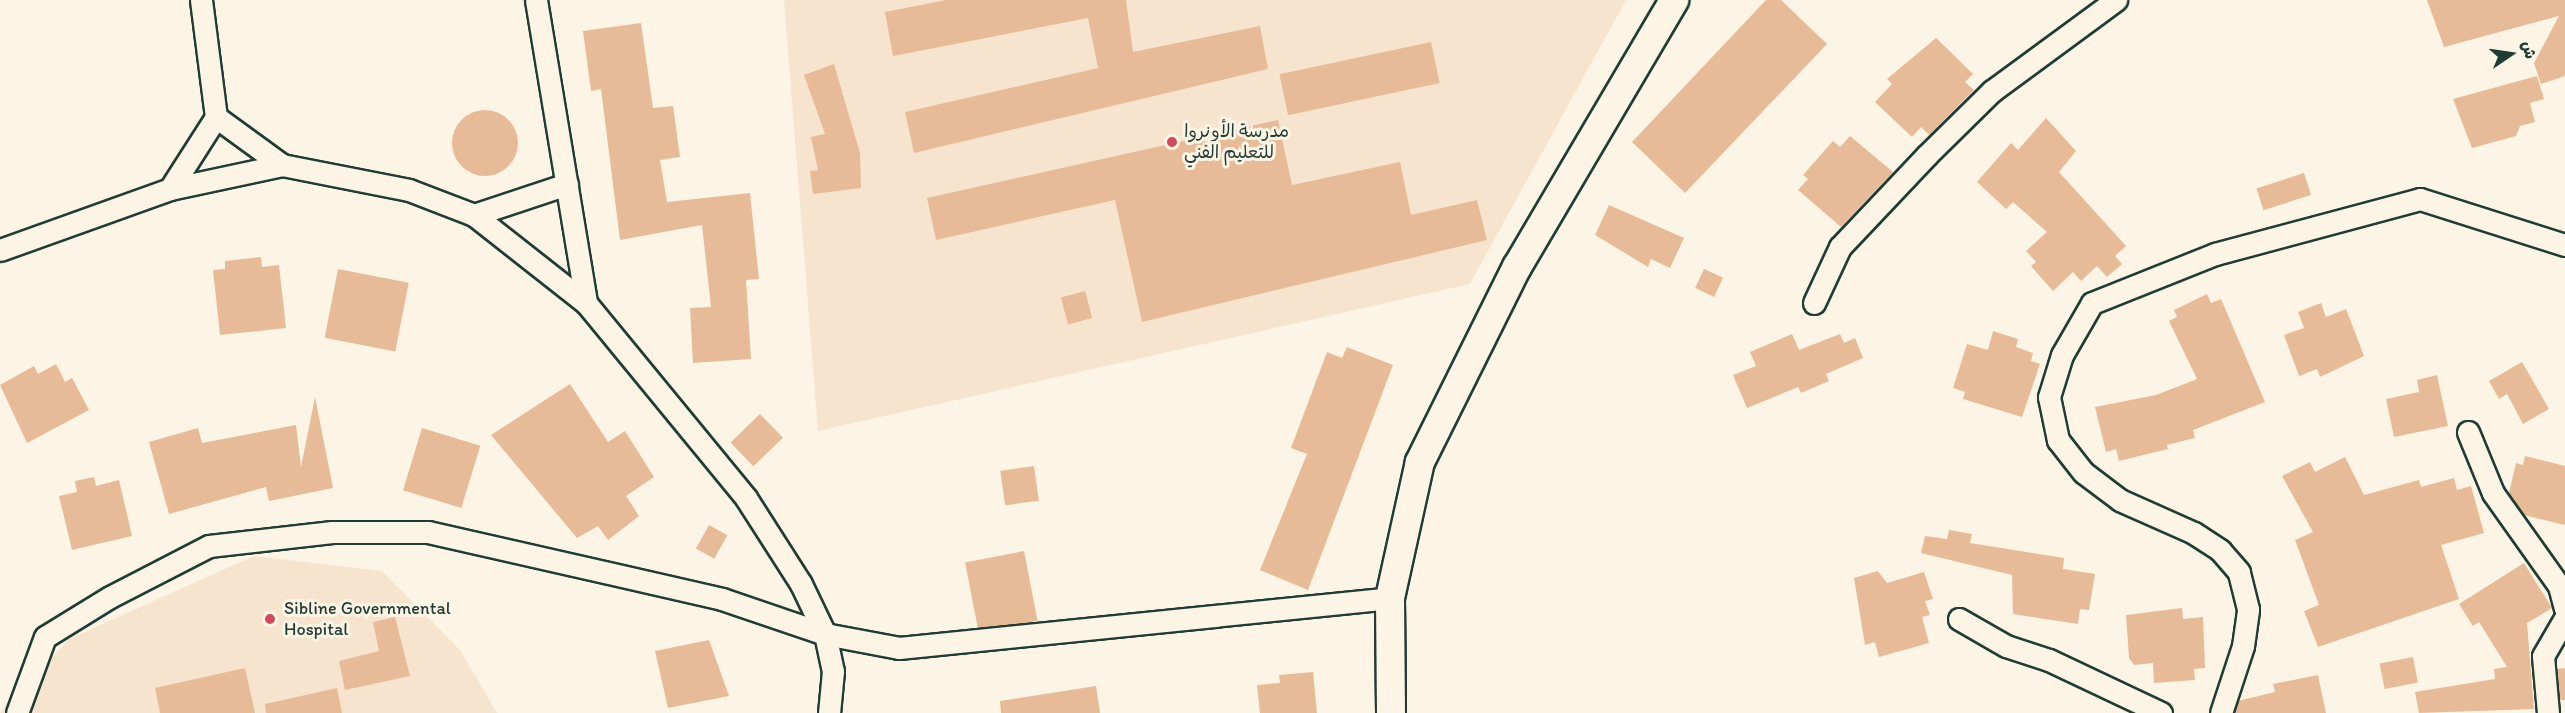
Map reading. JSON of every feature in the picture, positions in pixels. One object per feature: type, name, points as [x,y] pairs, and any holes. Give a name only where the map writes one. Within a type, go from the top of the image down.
[{"type":"main road","points":[[1391,713],[1390,598],[1411,492],[1431,434],[1517,267],[1674,0]]},
{"type":"street","points":[[170,189],[216,117],[201,0]]},
{"type":"street","points":[[536,0],[586,303]]},
{"type":"street","points":[[1814,303],[1840,247],[1935,147],[1992,91],[2116,0]]},
{"type":"street","points":[[216,117],[282,165]]},
{"type":"street","points":[[0,250],[170,189],[282,165],[409,190],[474,215],[586,303],[746,498],[801,584],[825,634],[833,671],[829,713]]},
{"type":"street","points":[[474,215],[567,184]]},
{"type":"street","points":[[2227,708],[2248,609],[2239,572],[2220,550],[2194,533],[2120,500],[2083,472],[2058,440],[2049,397],[2062,355],[2092,303],[2215,254],[2420,199],[2565,245]]},
{"type":"street","points":[[2468,432],[2493,492],[2559,586],[2565,608]]},
{"type":"street","points":[[17,713],[45,637],[110,597],[209,546],[332,532],[428,532],[722,599],[825,634],[877,646],[931,648],[1390,598]]},
{"type":"street","points":[[2548,713],[2543,657],[2565,618]]},
{"type":"street","points":[[1959,619],[2006,646],[2049,660],[2161,713]]},
{"type":"shaded area","name":"مدرسة الأونروا للتعليم الفني","points":[[784,0],[1626,0],[1470,284],[818,431]]},
{"type":"shaded area","name":"Sibline Governmental Hospital","points":[[254,556],[382,571],[460,650],[497,713],[0,713],[69,639]]},
{"type":"building","points":[[946,0],[1126,0],[1133,52],[1260,26],[1268,69],[914,153],[905,112],[1098,68],[1088,18],[893,56],[885,12]]},
{"type":"building","points":[[1766,0],[1781,0],[1827,44],[1685,193],[1632,142]]},
{"type":"building","points":[[2427,0],[2565,0],[2565,76],[2541,84],[2534,63],[2559,16],[2444,47]]},
{"type":"building","points":[[641,23],[653,108],[673,106],[680,157],[660,160],[667,202],[750,193],[759,279],[746,280],[751,359],[693,363],[690,308],[711,307],[702,225],[620,240],[601,89],[591,91],[583,31]]},
{"type":"building","points":[[1936,38],[1973,74],[1965,82],[1974,90],[1929,135],[1921,127],[1912,137],[1875,102],[1892,84],[1887,79]]},
{"type":"building","points":[[1431,42],[1440,83],[1288,115],[1279,74]]},
{"type":"building","points":[[834,64],[860,153],[861,188],[813,194],[810,171],[818,170],[811,137],[825,134],[804,75]]},
{"type":"building","points":[[2537,76],[2544,99],[2530,103],[2535,122],[2520,126],[2516,136],[2472,148],[2453,99]]},
{"type":"building","points":[[479,110],[491,110],[503,115],[513,125],[518,143],[516,156],[503,171],[491,176],[479,176],[467,171],[457,161],[452,149],[452,137],[457,125],[467,115]]},
{"type":"building","points":[[2046,118],[2076,151],[2059,172],[2126,246],[2115,256],[2122,264],[2107,277],[2097,266],[2081,281],[2073,272],[2053,291],[2031,266],[2036,262],[2026,251],[2047,232],[2013,202],[2006,209],[1977,182],[2011,143],[2018,150]]},
{"type":"building","points":[[1278,120],[1292,185],[1400,162],[1411,215],[1477,200],[1487,240],[1142,322],[1115,200],[936,240],[927,198]]},
{"type":"building","points":[[1850,136],[1893,172],[1841,227],[1798,190],[1808,179],[1803,175],[1833,141],[1840,147]]},
{"type":"building","points":[[2304,173],[2311,195],[2264,210],[2256,188]]},
{"type":"building","points":[[1609,205],[1684,238],[1670,268],[1651,259],[1648,267],[1595,235]]},
{"type":"building","points":[[261,257],[262,267],[279,265],[286,328],[220,335],[213,270],[225,269],[225,261]]},
{"type":"building","points":[[338,269],[409,283],[395,351],[325,338]]},
{"type":"building","points":[[1704,269],[1723,278],[1714,297],[1695,288]]},
{"type":"building","points":[[1085,291],[1092,318],[1068,325],[1061,297]]},
{"type":"building","points":[[2207,294],[2211,303],[2221,299],[2265,402],[2193,430],[2195,438],[2167,445],[2168,449],[2119,461],[2116,449],[2106,452],[2095,407],[2156,395],[2197,379],[2169,321],[2177,317],[2174,310]]},
{"type":"building","points":[[2321,303],[2326,317],[2346,309],[2364,356],[2320,377],[2317,369],[2299,376],[2284,335],[2304,328],[2298,312]]},
{"type":"building","points":[[1993,331],[2018,339],[2016,347],[2033,353],[2031,361],[2040,364],[2022,417],[1963,399],[1965,392],[1953,388],[1967,344],[1988,350]]},
{"type":"building","points":[[1792,334],[1799,350],[1840,334],[1844,343],[1855,338],[1863,358],[1826,374],[1829,381],[1801,393],[1798,387],[1747,408],[1733,375],[1756,366],[1750,352]]},
{"type":"building","points":[[1347,347],[1393,365],[1308,590],[1260,570],[1307,454],[1291,448],[1327,352],[1342,358]]},
{"type":"building","points":[[2522,362],[2549,409],[2523,424],[2507,394],[2499,399],[2489,381]]},
{"type":"building","points":[[56,364],[65,382],[72,378],[89,410],[27,443],[0,385],[34,366],[38,374]]},
{"type":"building","points":[[2437,375],[2448,426],[2394,437],[2386,399],[2419,392],[2417,380]]},
{"type":"building","points":[[570,384],[608,442],[625,431],[654,477],[626,496],[639,516],[608,540],[598,526],[577,538],[491,435]]},
{"type":"building","points":[[315,397],[333,488],[269,501],[266,487],[169,514],[149,442],[198,428],[202,443],[296,425],[301,467]]},
{"type":"building","points":[[760,414],[783,438],[753,466],[731,442]]},
{"type":"building","points":[[422,428],[480,446],[461,508],[403,490]]},
{"type":"building","points":[[2525,456],[2565,466],[2565,525],[2524,515],[2509,493],[2516,463],[2523,465]]},
{"type":"building","points":[[2345,457],[2364,495],[2419,480],[2421,487],[2454,478],[2457,490],[2471,486],[2484,533],[2441,545],[2459,599],[2318,647],[2304,611],[2319,605],[2295,540],[2313,532],[2282,476],[2310,462],[2315,472]]},
{"type":"building","points":[[1034,466],[1039,501],[1005,505],[1000,471]]},
{"type":"building","points":[[94,477],[96,486],[119,480],[132,536],[72,550],[59,496],[77,492],[75,481]]},
{"type":"building","points":[[709,525],[727,535],[714,559],[696,549]]},
{"type":"building","points":[[1949,530],[1972,534],[1970,543],[2064,558],[2063,569],[2095,574],[2089,610],[2080,609],[2078,624],[2013,614],[2012,575],[1921,553],[1925,536],[1947,539]]},
{"type":"building","points":[[1024,551],[1038,621],[979,632],[965,562]]},
{"type":"building","points":[[2524,563],[2552,608],[2527,623],[2534,709],[2419,713],[2415,692],[2495,679],[2494,669],[2507,667],[2479,622],[2473,626],[2459,604]]},
{"type":"building","points":[[1878,571],[1887,583],[1924,572],[1933,599],[1925,601],[1930,615],[1922,617],[1929,643],[1879,657],[1875,642],[1865,645],[1854,578]]},
{"type":"building","points":[[2182,608],[2183,619],[2203,617],[2205,668],[2194,669],[2195,680],[2154,683],[2153,663],[2134,665],[2129,658],[2126,615]]},
{"type":"building","points":[[395,617],[410,676],[345,690],[339,661],[379,651],[373,622]]},
{"type":"building","points":[[709,640],[729,696],[668,708],[655,651]]},
{"type":"building","points":[[2413,657],[2418,683],[2385,689],[2380,663]]},
{"type":"building","points":[[245,668],[255,713],[160,713],[155,688]]},
{"type":"building","points":[[2565,668],[2565,700],[2560,700],[2557,669]]},
{"type":"building","points":[[1313,672],[1317,713],[1260,713],[1257,685],[1280,683],[1279,675]]},
{"type":"building","points":[[2318,675],[2326,713],[2234,713],[2238,701],[2275,692],[2273,684]]},
{"type":"building","points":[[1096,686],[1100,713],[1001,713],[1000,701]]},
{"type":"building","points":[[337,688],[342,713],[266,713],[265,704]]},
{"type":"place","name":"مدرسة الأونروا للتعليم الفني","points":[[1172,142]]},
{"type":"place","name":"Sibline Governmental Hospital","points":[[270,619]]}]
